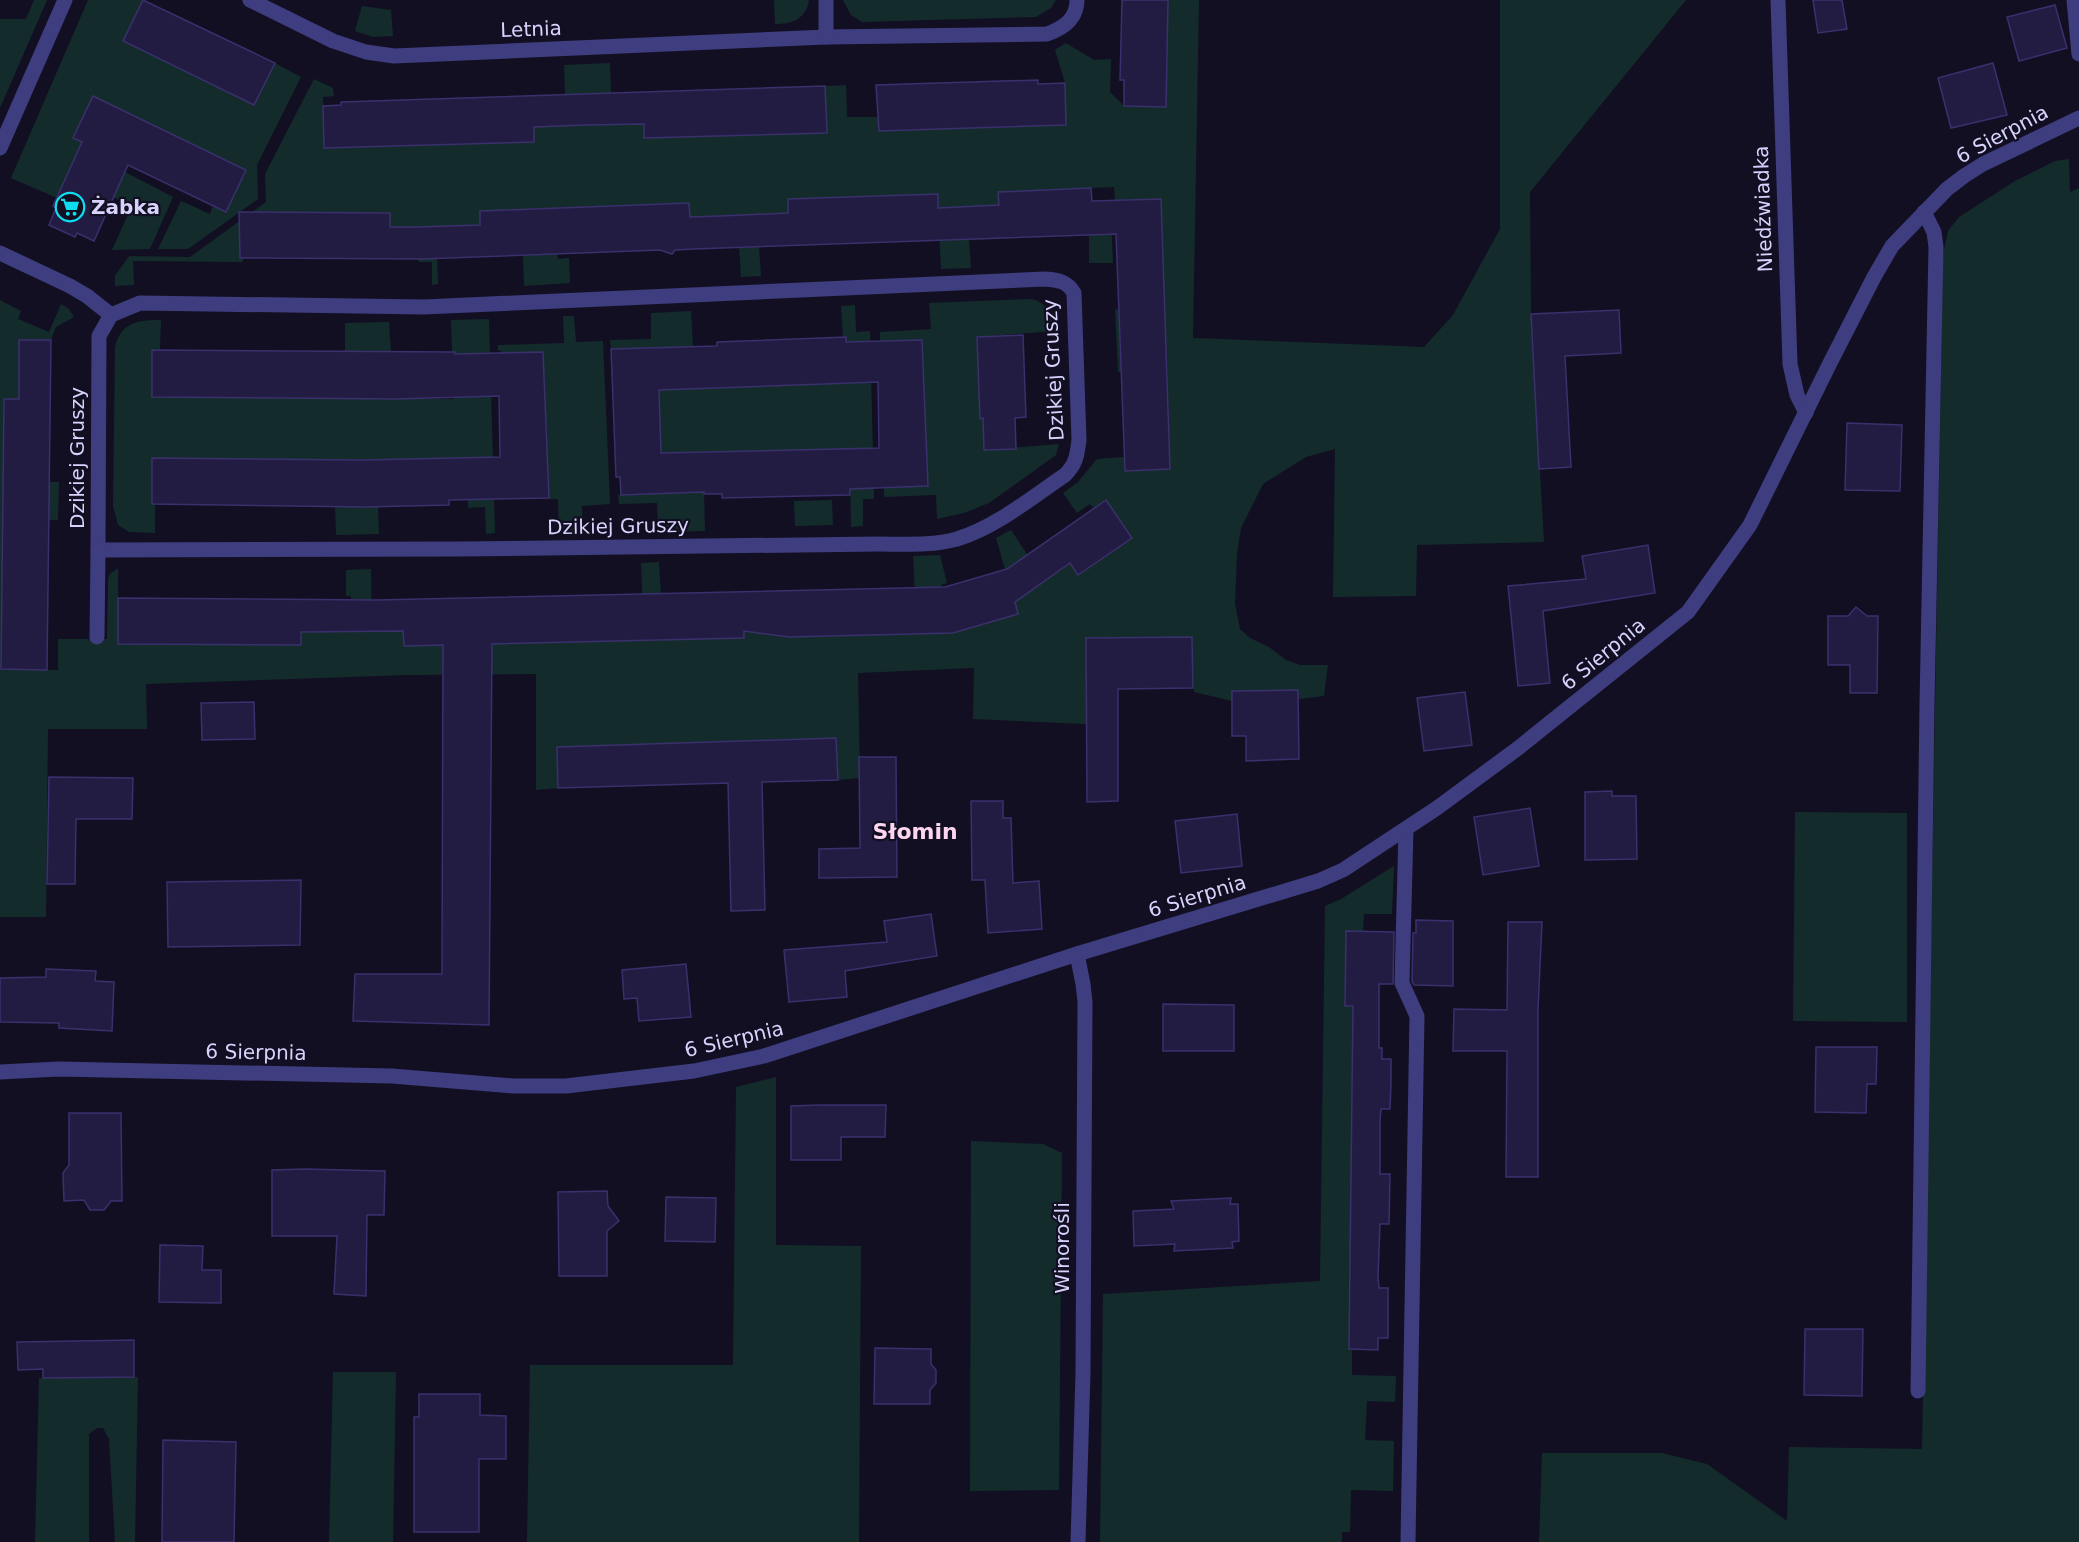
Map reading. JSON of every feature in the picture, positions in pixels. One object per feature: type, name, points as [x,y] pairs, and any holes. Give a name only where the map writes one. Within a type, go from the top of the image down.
[{"type":"street","points":[[0,148],[65,0]]},
{"type":"street","name":"Letnia","points":[[250,0],[333,41],[366,52],[394,56],[825,37],[1047,34],[1060,30],[1071,21],[1077,7],[1077,0]]},
{"type":"street","points":[[825,37],[826,0]]},
{"type":"street","name":"Niedźwiadka","points":[[1778,0],[1790,364],[1797,395],[1806,413]]},
{"type":"street","points":[[2074,0],[2079,54]]},
{"type":"street","name":"6 Sierpnia","points":[[0,1072],[59,1069],[392,1076],[513,1086],[590,1084],[694,1071],[764,1056],[1077,954],[1318,881],[1342,870],[1406,829],[1517,749],[1689,612],[1750,525],[1892,246],[1947,189],[1983,164],[2079,118]]},
{"type":"street","points":[[1918,1391],[1927,704],[1936,247],[1934,232],[1924,212]]},
{"type":"street","points":[[0,253],[78,291],[111,315]]},
{"type":"street","name":"Dzikiej Gruszy","points":[[1058,280],[1069,285],[1074,293],[1079,440],[1077,458],[1074,466],[1065,475],[996,521],[958,538],[933,543],[458,549],[98,550],[99,336],[111,315],[140,303],[424,307],[1058,280]]},
{"type":"street","points":[[96,637],[98,550]]},
{"type":"street","points":[[1406,829],[1402,983],[1417,1016],[1408,1542]]},
{"type":"street","name":"Winorośli","points":[[1077,954],[1085,1002],[1083,1373],[1078,1542]]},
{"type":"green space","points":[[34,0],[47,0],[0,108],[0,19],[26,19]]},
{"type":"green space","points":[[88,0],[143,0],[123,41],[254,104],[275,63],[301,77],[257,165],[258,199],[188,249],[158,249],[181,201],[210,214],[213,205],[86,144],[83,150],[173,197],[150,249],[112,250],[132,206],[67,176],[57,198],[11,178]]},
{"type":"green space","points":[[774,0],[809,0],[805,12],[797,19],[775,24]]},
{"type":"green space","points":[[843,0],[1056,0],[1051,8],[1036,17],[862,22],[851,15]]},
{"type":"green space","points":[[1168,0],[1199,0],[1193,338],[1424,347],[1453,315],[1500,229],[1500,0],[1686,0],[1530,192],[1531,314],[1544,542],[1417,545],[1416,596],[1333,597],[1335,449],[1306,457],[1263,484],[1241,528],[1237,553],[1235,604],[1240,629],[1250,638],[1269,647],[1286,660],[1300,665],[1328,665],[1324,696],[1298,699],[1297,690],[1232,691],[1232,701],[1194,692],[1192,637],[1086,638],[1086,724],[973,719],[974,668],[858,673],[860,778],[838,780],[836,738],[557,747],[558,788],[536,790],[536,674],[408,675],[146,684],[147,729],[48,729],[46,917],[0,917],[0,300],[21,311],[18,319],[49,332],[61,304],[69,309],[74,317],[56,327],[51,340],[19,356],[19,399],[4,400],[3,481],[59,482],[58,520],[3,519],[1,669],[58,670],[58,639],[107,639],[108,579],[110,574],[118,568],[118,644],[301,645],[301,631],[351,630],[351,596],[346,596],[346,570],[371,569],[372,632],[403,631],[404,646],[644,640],[641,563],[659,562],[661,594],[744,638],[744,623],[917,633],[913,556],[940,555],[947,583],[941,585],[955,632],[1018,614],[996,538],[1011,530],[1045,581],[1070,563],[1079,575],[1132,538],[1106,500],[1094,508],[1090,504],[1077,513],[1063,493],[1078,482],[1097,459],[1124,457],[1125,471],[1170,469],[1167,351],[1121,352],[1121,371],[1118,372],[1115,309],[1119,310],[1120,324],[1165,322],[1161,199],[1115,200],[1114,187],[999,192],[999,205],[969,239],[971,268],[941,269],[937,194],[788,199],[788,214],[759,247],[761,276],[741,277],[739,247],[690,217],[689,203],[480,211],[480,225],[436,227],[438,284],[432,285],[432,262],[419,262],[418,259],[421,259],[390,227],[390,213],[271,212],[240,226],[240,257],[243,258],[243,262],[133,261],[134,285],[115,286],[115,276],[129,256],[190,257],[266,202],[265,174],[314,79],[333,88],[334,96],[323,97],[325,148],[534,142],[534,127],[566,126],[564,65],[610,63],[612,125],[644,124],[644,138],[827,133],[825,86],[846,85],[847,117],[878,117],[879,131],[1066,125],[1065,83],[1055,50],[1066,43],[1094,60],[1111,59],[1110,92],[1124,106],[1165,107]]},
{"type":"green space","points":[[362,6],[391,10],[393,36],[373,37],[355,31]]},
{"type":"green space","points":[[2069,159],[2070,192],[2079,188],[2079,1542],[1539,1542],[1542,1453],[1662,1453],[1707,1464],[1787,1521],[1789,1447],[1922,1449],[1943,255],[1948,231],[1959,217],[2015,181],[2055,161]]},
{"type":"green space","points":[[1111,217],[1113,263],[1089,263],[1089,234]]},
{"type":"green space","points":[[557,254],[558,259],[569,258],[570,283],[524,286],[523,257],[525,255]]},
{"type":"green space","points":[[1032,299],[1042,304],[1053,315],[1055,331],[977,337],[980,418],[983,418],[984,450],[1059,444],[1056,455],[989,503],[964,513],[937,519],[936,495],[884,497],[884,487],[925,424],[922,340],[880,341],[880,332],[931,329],[929,303]]},
{"type":"green space","points":[[855,305],[856,332],[870,331],[874,499],[863,499],[863,526],[851,527],[850,464],[703,453],[705,531],[658,532],[657,503],[619,504],[618,495],[662,493],[657,348],[611,349],[610,340],[651,339],[651,313],[691,311],[693,347],[699,346],[701,388],[827,384],[846,337],[843,337],[841,306]]},
{"type":"green space","points":[[563,316],[574,316],[576,342],[603,341],[610,504],[582,506],[583,531],[559,532],[558,499],[549,499],[543,352],[502,353],[498,350],[498,345],[564,343]]},
{"type":"green space","points":[[489,319],[495,533],[486,534],[485,507],[468,508],[467,459],[378,506],[379,534],[336,535],[335,506],[152,458],[152,504],[155,504],[155,533],[129,532],[118,525],[113,506],[115,347],[121,332],[126,327],[138,322],[161,320],[160,350],[345,352],[345,323],[389,322],[391,353],[387,399],[454,399],[455,353],[452,352],[451,320]]},
{"type":"green space","points":[[832,500],[833,525],[795,526],[794,501]]},
{"type":"green space","points":[[1795,812],[1907,813],[1907,1022],[1793,1021]]},
{"type":"green space","points":[[1394,866],[1392,914],[1364,914],[1363,931],[1346,932],[1345,1005],[1354,1006],[1349,1349],[1352,1349],[1352,1375],[1396,1376],[1395,1402],[1367,1401],[1365,1440],[1394,1441],[1393,1491],[1351,1490],[1350,1532],[1342,1532],[1342,1542],[1100,1542],[1103,1294],[1320,1281],[1325,906],[1341,899]]},
{"type":"green space","points":[[776,1077],[776,1245],[861,1246],[859,1542],[527,1542],[530,1365],[733,1365],[736,1087]]},
{"type":"green space","points":[[971,1141],[1043,1144],[1062,1153],[1059,1490],[970,1491]]},
{"type":"green space","points":[[333,1372],[396,1372],[393,1542],[329,1542]]},
{"type":"green space","points":[[138,1377],[135,1542],[115,1542],[109,1439],[103,1428],[97,1428],[89,1434],[89,1542],[35,1542],[39,1378]]},
{"type":"building","points":[[143,0],[275,63],[254,105],[123,41]]},
{"type":"building","points":[[1122,0],[1168,0],[1166,107],[1124,106],[1124,80],[1120,80]]},
{"type":"building","points":[[1813,0],[1842,0],[1847,29],[1818,33]]},
{"type":"building","points":[[2055,5],[2067,48],[2019,61],[2007,17]]},
{"type":"building","points":[[1993,63],[2007,115],[1951,128],[1938,78]]},
{"type":"building","points":[[1038,80],[1038,84],[1065,83],[1066,125],[879,131],[876,85]]},
{"type":"building","points":[[825,86],[827,133],[644,138],[644,124],[586,125],[534,127],[534,142],[324,148],[323,106],[341,105],[341,102]]},
{"type":"building","points":[[93,96],[246,170],[226,212],[128,165],[94,241],[77,233],[75,237],[49,225],[56,208],[53,206],[82,142],[73,138]]},
{"type":"building","points":[[1091,188],[1092,201],[1161,199],[1170,469],[1125,471],[1116,234],[694,249],[675,250],[672,254],[660,250],[421,259],[240,258],[239,212],[390,213],[390,227],[417,227],[480,225],[480,211],[689,203],[690,217],[720,216],[788,213],[788,199],[938,194],[938,208],[999,205],[998,192]]},
{"type":"building","points":[[1619,310],[1621,353],[1565,356],[1571,467],[1539,469],[1531,314]]},
{"type":"building","points":[[1023,335],[1026,417],[1015,418],[1016,449],[984,450],[983,418],[980,419],[977,337]]},
{"type":"building","points":[[846,337],[846,342],[922,340],[928,486],[850,489],[850,495],[722,498],[722,494],[704,494],[704,492],[621,495],[620,477],[616,477],[611,349],[717,346],[717,342]],"holes":[[[878,382],[879,448],[661,453],[659,390]]]},
{"type":"building","points":[[19,340],[51,340],[47,670],[1,669],[4,399],[19,399]]},
{"type":"building","points":[[152,350],[455,352],[455,354],[543,352],[549,498],[449,500],[449,505],[366,507],[152,504],[152,458],[361,460],[500,457],[499,396],[396,399],[152,397]]},
{"type":"building","points":[[1847,423],[1902,425],[1900,491],[1845,490]]},
{"type":"building","points":[[1106,500],[1132,538],[1078,575],[1070,563],[1015,602],[1018,614],[953,633],[789,637],[744,631],[744,638],[492,644],[489,1025],[353,1021],[355,974],[442,974],[443,645],[404,646],[403,631],[301,632],[301,645],[118,644],[118,598],[376,600],[945,587],[1007,569]]},
{"type":"building","points":[[1648,545],[1655,593],[1543,611],[1550,683],[1518,686],[1508,586],[1586,579],[1582,556]]},
{"type":"building","points":[[1856,607],[1867,616],[1878,616],[1877,693],[1850,693],[1850,665],[1828,665],[1828,616],[1848,616]]},
{"type":"building","points":[[1192,637],[1193,688],[1118,689],[1118,801],[1087,802],[1086,638]]},
{"type":"building","points":[[1298,690],[1299,759],[1246,761],[1246,736],[1232,736],[1232,691]]},
{"type":"building","points":[[1465,692],[1472,745],[1424,751],[1417,698]]},
{"type":"building","points":[[254,702],[255,739],[202,740],[201,703]]},
{"type":"building","points":[[836,738],[838,780],[762,782],[765,910],[731,911],[728,783],[558,788],[557,747]]},
{"type":"building","points":[[859,757],[896,757],[897,877],[819,878],[819,849],[860,848]]},
{"type":"building","points":[[49,777],[133,778],[132,819],[76,819],[75,884],[47,884]]},
{"type":"building","points":[[1612,791],[1612,796],[1636,796],[1637,859],[1585,860],[1585,792]]},
{"type":"building","points":[[971,801],[1003,801],[1003,818],[1011,818],[1013,883],[1039,881],[1042,929],[988,933],[985,880],[972,880]]},
{"type":"building","points":[[1530,808],[1539,866],[1483,875],[1474,817]]},
{"type":"building","points":[[1237,814],[1242,866],[1181,873],[1175,821]]},
{"type":"building","points":[[301,880],[300,945],[168,947],[167,882]]},
{"type":"building","points":[[931,914],[937,956],[845,971],[847,997],[789,1002],[784,950],[887,942],[884,921]]},
{"type":"building","points":[[1416,920],[1453,921],[1453,986],[1414,985],[1412,981],[1413,933],[1416,933]]},
{"type":"building","points":[[1508,922],[1542,922],[1538,1010],[1538,1177],[1506,1177],[1507,1051],[1453,1051],[1454,1009],[1507,1010]]},
{"type":"building","points":[[1346,931],[1394,932],[1393,984],[1379,984],[1379,1048],[1382,1048],[1382,1059],[1391,1059],[1391,1084],[1390,1109],[1381,1109],[1380,1121],[1380,1174],[1390,1174],[1389,1224],[1380,1224],[1378,1277],[1379,1288],[1388,1288],[1388,1338],[1378,1338],[1378,1350],[1349,1349],[1353,1006],[1345,1006]]},
{"type":"building","points":[[686,964],[691,1017],[639,1021],[637,998],[624,999],[622,970]]},
{"type":"building","points":[[46,969],[96,971],[95,981],[114,982],[112,1031],[59,1028],[59,1023],[0,1022],[0,978],[46,977]]},
{"type":"building","points":[[1163,1004],[1234,1005],[1234,1051],[1163,1051]]},
{"type":"building","points":[[1816,1047],[1877,1047],[1876,1084],[1867,1084],[1866,1113],[1815,1112]]},
{"type":"building","points":[[886,1105],[885,1137],[841,1137],[841,1160],[791,1160],[791,1106]]},
{"type":"building","points":[[69,1113],[121,1113],[122,1201],[111,1201],[104,1210],[90,1210],[84,1200],[64,1201],[63,1173],[69,1165]]},
{"type":"building","points":[[272,1170],[385,1171],[384,1215],[367,1215],[366,1296],[334,1294],[337,1236],[272,1236]]},
{"type":"building","points":[[607,1191],[608,1206],[619,1221],[607,1231],[607,1276],[559,1276],[558,1192]]},
{"type":"building","points":[[666,1197],[716,1198],[715,1242],[665,1241]]},
{"type":"building","points":[[1231,1198],[1230,1204],[1238,1204],[1239,1241],[1232,1242],[1233,1248],[1174,1251],[1175,1244],[1134,1246],[1133,1211],[1174,1209],[1171,1201]]},
{"type":"building","points":[[160,1245],[203,1246],[202,1270],[221,1270],[221,1303],[159,1302]]},
{"type":"building","points":[[1805,1329],[1863,1329],[1862,1396],[1804,1395]]},
{"type":"building","points":[[134,1340],[134,1377],[43,1378],[43,1369],[18,1370],[17,1342]]},
{"type":"building","points":[[875,1348],[931,1349],[931,1364],[936,1370],[936,1383],[930,1390],[930,1404],[874,1404]]},
{"type":"building","points":[[419,1394],[480,1394],[480,1415],[506,1416],[506,1459],[479,1459],[479,1532],[414,1532],[414,1417],[419,1417]]},
{"type":"building","points":[[163,1440],[236,1442],[234,1542],[162,1542]]},
{"type":"place","name":"Żabka","points":[[70,207]]},
{"type":"district","name":"Słomin","points":[[915,831]]}]
